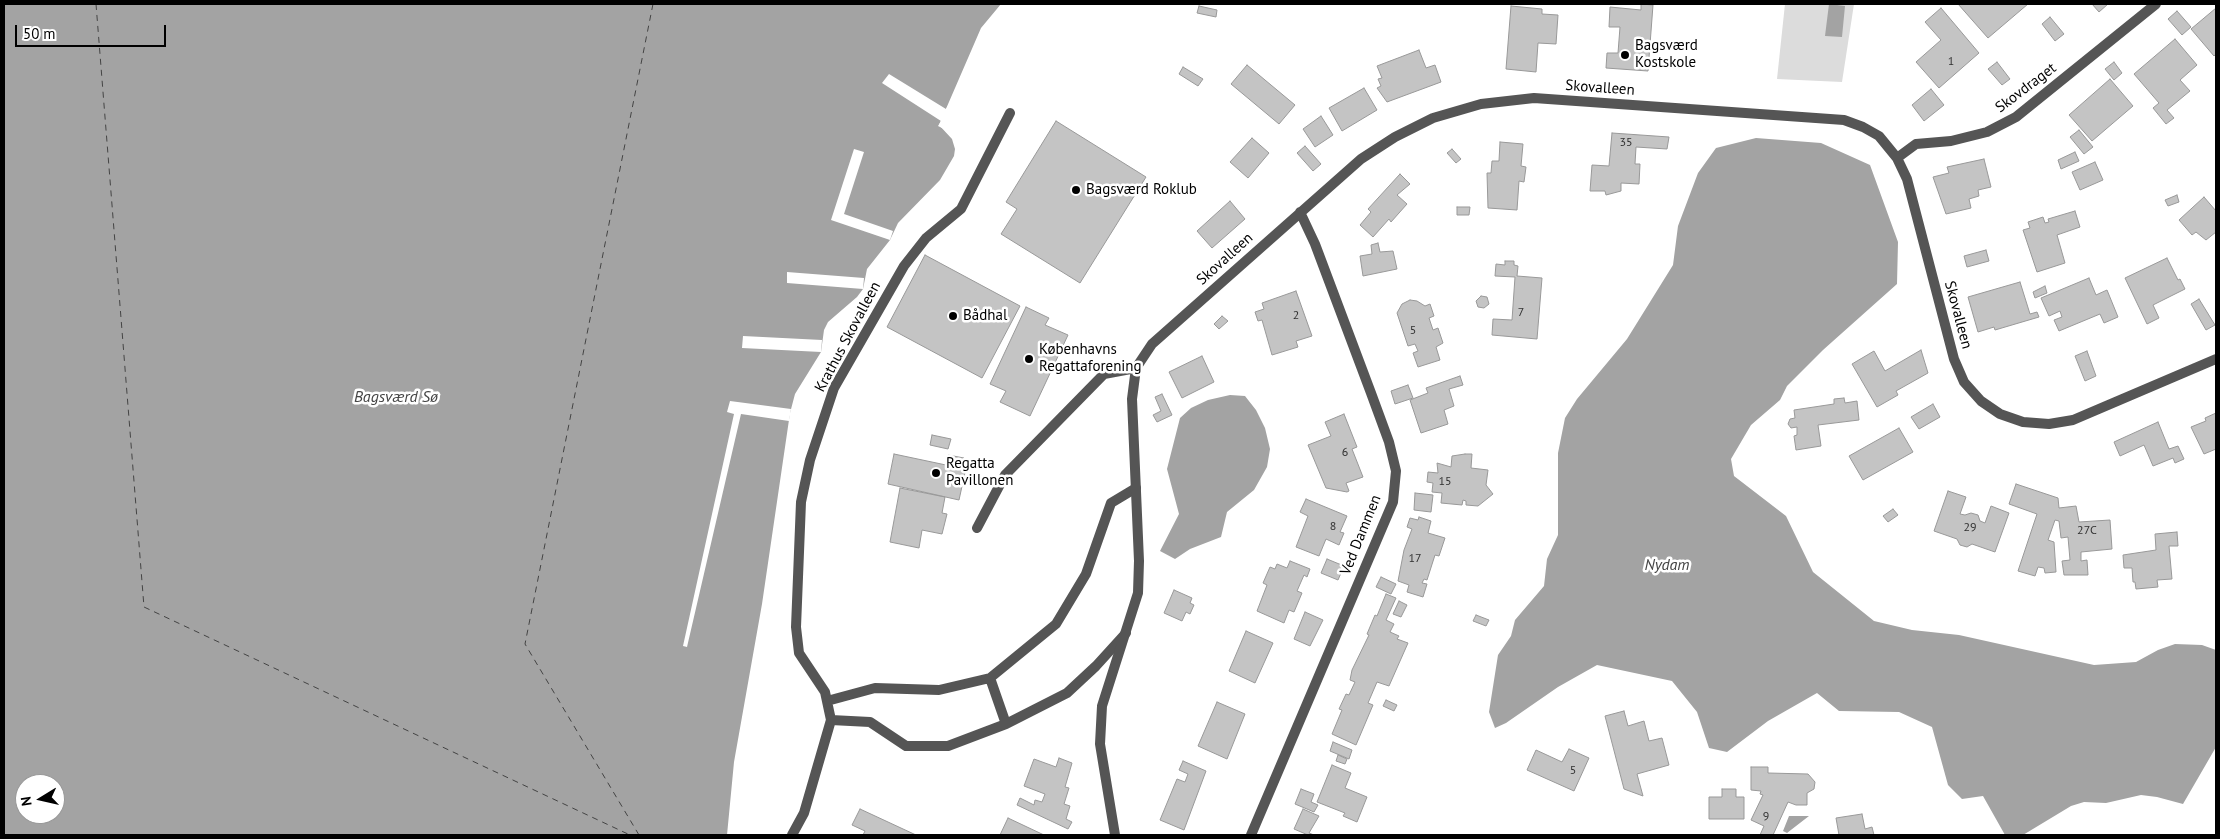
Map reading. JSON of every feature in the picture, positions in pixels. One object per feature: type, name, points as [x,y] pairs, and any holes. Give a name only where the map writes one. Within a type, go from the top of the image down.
[{"type":"street","name":"Skovdraget","points":[[1897,158],[1916,144],[1950,141],[1987,132],[2016,117],[2156,4]]},
{"type":"street","name":"Skovalleen","points":[[1115,835],[1100,744],[1102,706],[1138,593],[1139,561],[1132,399],[1136,368],[1152,344],[1361,160],[1395,137],[1433,118],[1481,104],[1534,98],[1844,120],[1863,127],[1879,136],[1897,158],[1907,179],[1954,360],[1964,382],[2000,414],[2022,422],[2049,424],[2073,420],[2216,358]]},
{"type":"street","name":"Krathus Skovalleen","points":[[792,835],[804,813],[831,720],[825,692],[799,653],[796,627],[801,502],[810,460],[834,388],[904,266],[926,238],[961,209],[1010,113]]},
{"type":"street","name":"Ved Dammen","points":[[1251,835],[1393,502],[1396,471],[1389,442],[1316,244],[1300,212]]},
{"type":"street","points":[[977,528],[1005,475],[1104,374],[1136,368]]},
{"type":"street","points":[[827,701],[874,688],[939,690],[990,678],[1056,624],[1086,574],[1111,503],[1136,488]]},
{"type":"street","points":[[831,720],[870,722],[906,746],[948,746],[1006,724],[1066,694],[1096,666],[1127,632]]},
{"type":"street","points":[[990,678],[1006,724]]},
{"type":"shaded area","points":[[1785,4],[1854,4],[1842,82],[1777,79]]},
{"type":"water","name":"Bagsværd Sø","points":[[4,4],[1001,4],[981,28],[939,125],[952,139],[955,149],[954,156],[940,180],[898,223],[890,240],[867,269],[863,289],[857,297],[828,322],[824,330],[821,352],[795,394],[790,413],[762,604],[734,762],[727,835],[4,835]]},
{"type":"water","points":[[1829,4],[1845,6],[1842,37],[1825,36]]},
{"type":"water","name":"Nydam","points":[[1756,138],[1821,143],[1870,165],[1898,242],[1897,284],[1823,350],[1787,386],[1780,400],[1751,425],[1731,459],[1734,476],[1786,516],[1813,572],[1874,621],[1912,630],[1959,635],[2094,665],[2136,662],[2158,650],[2175,644],[2202,645],[2216,650],[2216,747],[2183,804],[2141,795],[2106,803],[2084,802],[2071,806],[2023,835],[2005,835],[1983,796],[1962,799],[1948,785],[1932,727],[1899,712],[1839,711],[1817,693],[1768,721],[1727,752],[1709,748],[1697,712],[1672,681],[1597,665],[1558,687],[1506,723],[1495,728],[1489,712],[1498,655],[1511,636],[1515,620],[1544,586],[1547,559],[1558,535],[1558,453],[1565,418],[1577,399],[1627,339],[1673,265],[1678,226],[1698,173],[1716,148]]},
{"type":"water","points":[[1230,395],[1245,396],[1256,410],[1265,428],[1270,449],[1267,467],[1254,490],[1227,512],[1221,537],[1190,549],[1175,559],[1160,551],[1179,514],[1167,469],[1180,418],[1191,408],[1208,400]]},
{"type":"water","points":[[1789,816],[1809,816],[1787,833],[1783,831]]},
{"type":"pier","points":[[889,74],[946,109],[951,101],[953,102],[942,125],[946,130],[938,126],[941,121],[882,83]]},
{"type":"pier","points":[[854,149],[864,152],[844,214],[893,231],[890,240],[831,220]]},
{"type":"pier","points":[[787,272],[864,278],[863,289],[787,283]]},
{"type":"pier","points":[[743,336],[822,340],[821,352],[742,348]]},
{"type":"pier","points":[[730,401],[791,409],[789,421],[741,414],[687,647],[683,646],[734,414],[727,412]]},
{"type":"building","points":[[1641,4],[1653,5],[1648,71],[1606,68],[1607,53],[1618,53],[1620,27],[1609,27],[1610,7],[1641,10]]},
{"type":"building","points":[[1958,4],[2028,4],[1988,38]]},
{"type":"building","points":[[2092,4],[2108,4],[2099,12]]},
{"type":"building","points":[[1199,6],[1217,10],[1216,17],[1197,13]]},
{"type":"building","points":[[1511,6],[1542,9],[1542,14],[1558,15],[1556,44],[1538,43],[1536,72],[1506,69]]},
{"type":"building","points":[[1941,8],[1979,53],[1939,88],[1916,62],[1941,40],[1925,22]]},
{"type":"building","points":[[2216,8],[2216,54],[2214,56],[2191,29]]},
{"type":"building","points":[[2177,11],[2191,27],[2182,35],[2168,19]]},
{"type":"building","points":[[2050,17],[2064,34],[2055,41],[2042,24]]},
{"type":"building","points":[[2175,39],[2197,65],[2180,80],[2190,91],[2167,110],[2174,118],[2166,124],[2153,108],[2159,103],[2134,74]]},
{"type":"building","points":[[1419,50],[1426,68],[1435,65],[1441,82],[1387,102],[1377,88],[1381,86],[1378,79],[1382,78],[1377,66]]},
{"type":"building","points":[[1997,62],[2010,79],[2002,85],[1988,69]]},
{"type":"building","points":[[2114,62],[2122,73],[2114,80],[2105,69]]},
{"type":"building","points":[[1247,65],[1295,105],[1279,124],[1231,84]]},
{"type":"building","points":[[1183,67],[1203,79],[1198,86],[1179,74]]},
{"type":"building","points":[[2110,79],[2133,106],[2092,141],[2069,115]]},
{"type":"building","points":[[1364,88],[1377,110],[1342,131],[1329,108]]},
{"type":"building","points":[[1931,89],[1944,105],[1924,121],[1912,105]]},
{"type":"building","points":[[1321,116],[1333,135],[1315,147],[1303,129]]},
{"type":"building","name":"Bagsværd Roklub","points":[[1056,121],[1146,177],[1080,283],[1001,234],[1017,209],[1006,202]]},
{"type":"building","points":[[2079,130],[2093,147],[2084,154],[2070,137]]},
{"type":"building","points":[[1612,133],[1669,137],[1667,149],[1636,147],[1635,164],[1640,164],[1639,184],[1621,183],[1621,191],[1606,195],[1605,191],[1590,191],[1592,165],[1609,166]]},
{"type":"building","points":[[1252,138],[1269,153],[1248,178],[1230,162]]},
{"type":"building","points":[[1500,142],[1523,144],[1521,166],[1526,167],[1524,182],[1519,181],[1517,210],[1488,208],[1487,173],[1491,173],[1492,161],[1499,161]]},
{"type":"building","points":[[1305,146],[1321,164],[1313,171],[1297,153]]},
{"type":"building","points":[[1452,149],[1461,159],[1456,163],[1447,153]]},
{"type":"building","points":[[2075,152],[2079,161],[2061,169],[2058,160]]},
{"type":"building","points":[[1984,159],[1991,187],[1978,190],[1979,196],[1969,199],[1971,208],[1946,214],[1933,177],[1949,173],[1947,167]]},
{"type":"building","points":[[2095,162],[2103,180],[2080,190],[2072,172]]},
{"type":"building","points":[[1400,174],[1410,184],[1397,195],[1407,204],[1391,222],[1389,219],[1373,237],[1360,225],[1371,212],[1368,209]]},
{"type":"building","points":[[2177,195],[2179,202],[2168,206],[2165,200]]},
{"type":"building","points":[[2204,197],[2216,211],[2216,232],[2206,240],[2196,232],[2192,235],[2179,220]]},
{"type":"building","points":[[1230,201],[1245,219],[1212,248],[1197,231]]},
{"type":"building","points":[[1457,207],[1470,207],[1469,215],[1457,215]]},
{"type":"building","points":[[2075,211],[2080,227],[2057,235],[2065,263],[2037,272],[2023,230],[2030,228],[2028,222],[2043,217],[2045,223],[2049,222],[2048,219]]},
{"type":"building","points":[[1378,243],[1380,252],[1393,251],[1397,269],[1363,276],[1360,256],[1372,254],[1371,245]]},
{"type":"building","points":[[1986,250],[1989,261],[1967,267],[1964,256]]},
{"type":"building","name":"Bådhal","points":[[925,255],[1020,306],[982,378],[887,327]]},
{"type":"building","points":[[2167,258],[2178,280],[2180,279],[2185,289],[2153,305],[2159,318],[2147,324],[2125,278]]},
{"type":"building","points":[[1505,261],[1514,261],[1514,265],[1518,266],[1517,276],[1542,278],[1537,339],[1492,335],[1493,319],[1512,320],[1515,277],[1495,276],[1496,264],[1505,265]]},
{"type":"building","points":[[2089,278],[2096,295],[2107,290],[2118,317],[2104,323],[2100,314],[2059,331],[2054,320],[2062,317],[2060,311],[2049,316],[2041,298]]},
{"type":"building","points":[[2020,282],[2030,314],[2037,312],[2039,317],[1995,330],[1994,327],[1978,332],[1968,297]]},
{"type":"building","points":[[2045,286],[2047,293],[2035,298],[2033,292]]},
{"type":"building","points":[[1296,291],[1312,336],[1296,341],[1298,347],[1272,355],[1262,320],[1258,321],[1255,312],[1264,309],[1262,303]]},
{"type":"building","points":[[1481,296],[1487,297],[1489,304],[1484,308],[1478,307],[1476,301]]},
{"type":"building","points":[[2199,299],[2215,325],[2206,330],[2191,304]]},
{"type":"building","points":[[1410,300],[1417,301],[1425,306],[1430,304],[1434,316],[1429,318],[1433,330],[1438,328],[1443,343],[1436,347],[1440,360],[1418,367],[1413,353],[1418,351],[1415,344],[1408,346],[1397,313],[1402,304]]},
{"type":"building","name":"Københavns Regattaforening","points":[[1026,307],[1049,318],[1045,325],[1068,335],[1030,416],[1000,402],[1006,391],[990,384]]},
{"type":"building","points":[[1222,316],[1228,321],[1219,329],[1214,324]]},
{"type":"building","points":[[1921,350],[1928,373],[1896,391],[1898,395],[1877,407],[1852,364],[1874,351],[1885,371]]},
{"type":"building","points":[[2087,351],[2096,376],[2085,381],[2075,356]]},
{"type":"building","points":[[1202,356],[1214,382],[1182,398],[1169,372]]},
{"type":"building","points":[[1460,376],[1463,385],[1449,389],[1454,406],[1444,410],[1448,424],[1421,433],[1410,400],[1428,393],[1426,388]]},
{"type":"building","points":[[1408,385],[1413,398],[1395,404],[1391,391]]},
{"type":"building","points":[[1162,394],[1172,415],[1157,422],[1153,415],[1161,411],[1155,397]]},
{"type":"building","points":[[1844,398],[1845,403],[1857,401],[1859,420],[1818,425],[1821,446],[1796,450],[1794,436],[1797,435],[1797,427],[1791,428],[1788,424],[1790,419],[1795,418],[1794,410],[1834,404],[1834,399]]},
{"type":"building","points":[[1933,404],[1940,417],[1919,429],[1911,417]]},
{"type":"building","points":[[2216,413],[2216,449],[2204,454],[2191,427],[2206,421],[2205,418]]},
{"type":"building","points":[[1344,414],[1357,447],[1352,449],[1363,477],[1346,483],[1349,491],[1347,492],[1326,488],[1308,445],[1331,436],[1325,422]]},
{"type":"building","points":[[2158,422],[2169,449],[2178,446],[2184,459],[2175,463],[2173,458],[2153,466],[2144,445],[2120,456],[2114,442]]},
{"type":"building","points":[[1899,428],[1913,452],[1863,480],[1849,456]]},
{"type":"building","points":[[932,435],[951,439],[948,449],[930,445]]},
{"type":"building","points":[[894,454],[946,465],[948,455],[964,458],[962,467],[966,468],[959,500],[888,484]]},
{"type":"building","points":[[1472,454],[1471,468],[1488,470],[1486,485],[1493,494],[1478,506],[1466,505],[1466,501],[1463,500],[1462,505],[1441,503],[1442,493],[1432,492],[1433,483],[1427,482],[1428,472],[1438,473],[1437,463],[1451,467],[1452,456]]},
{"type":"building","points":[[2016,484],[2058,498],[2059,508],[2076,506],[2079,522],[2110,520],[2112,549],[2081,552],[2081,561],[2087,560],[2088,575],[2064,575],[2062,561],[2070,560],[2068,537],[2061,538],[2059,521],[2055,520],[2048,540],[2054,542],[2056,572],[2045,573],[2044,568],[2038,567],[2035,576],[2018,571],[2037,514],[2009,504]]},
{"type":"building","points":[[900,488],[945,497],[942,513],[947,514],[942,534],[922,530],[919,548],[890,542]]},
{"type":"building","points":[[1948,491],[1966,497],[1960,514],[1971,513],[1978,515],[1980,521],[1985,523],[1991,506],[2009,513],[1995,552],[1972,544],[1967,547],[1960,545],[1957,539],[1934,531]]},
{"type":"building","points":[[1415,493],[1433,495],[1431,512],[1414,510]]},
{"type":"building","points":[[1306,499],[1347,516],[1340,532],[1344,533],[1339,545],[1326,539],[1319,556],[1296,547],[1308,516],[1300,512]]},
{"type":"building","points":[[1893,509],[1898,515],[1888,522],[1883,516]]},
{"type":"building","points":[[1419,517],[1431,521],[1428,533],[1445,538],[1439,556],[1435,555],[1427,580],[1424,579],[1422,583],[1427,584],[1423,597],[1407,592],[1409,585],[1398,581],[1404,550],[1412,529],[1407,527],[1410,518],[1418,520]]},
{"type":"building","points":[[2177,532],[2178,546],[2169,546],[2172,579],[2157,580],[2158,587],[2136,589],[2135,582],[2133,582],[2132,568],[2124,568],[2123,555],[2156,550],[2155,534]]},
{"type":"building","points":[[1327,559],[1344,566],[1338,580],[1321,573]]},
{"type":"building","points":[[1290,561],[1310,569],[1307,577],[1304,575],[1297,591],[1302,593],[1294,612],[1289,610],[1284,623],[1257,611],[1267,585],[1263,583],[1270,567],[1275,569],[1277,564],[1287,568]]},
{"type":"building","points":[[1381,577],[1396,584],[1391,594],[1376,587]]},
{"type":"building","points":[[1174,590],[1192,598],[1190,603],[1194,605],[1190,614],[1186,612],[1182,621],[1164,613]]},
{"type":"building","points":[[1386,594],[1396,598],[1386,620],[1394,624],[1390,632],[1399,636],[1397,639],[1408,643],[1389,686],[1377,682],[1368,703],[1373,705],[1356,745],[1332,734],[1342,710],[1339,709],[1346,694],[1349,695],[1355,682],[1350,680],[1352,670]]},
{"type":"building","points":[[1399,601],[1407,605],[1401,617],[1393,614]]},
{"type":"building","points":[[1305,612],[1323,620],[1310,646],[1294,639]]},
{"type":"building","points":[[1476,615],[1489,620],[1486,626],[1473,621]]},
{"type":"building","points":[[1246,631],[1273,643],[1255,683],[1229,671]]},
{"type":"building","points":[[1386,700],[1397,705],[1394,711],[1383,706]]},
{"type":"building","points":[[1217,702],[1245,714],[1227,759],[1198,746]]},
{"type":"building","points":[[1624,711],[1628,726],[1644,721],[1649,741],[1662,738],[1669,765],[1637,774],[1643,796],[1624,789],[1605,716]]},
{"type":"building","points":[[1333,742],[1352,750],[1349,759],[1330,751]]},
{"type":"building","points":[[1569,749],[1589,758],[1574,791],[1527,770],[1536,750],[1562,762]]},
{"type":"building","points":[[1338,755],[1347,759],[1345,764],[1336,761]]},
{"type":"building","points":[[1059,758],[1072,763],[1065,787],[1069,788],[1064,804],[1070,806],[1066,819],[1072,822],[1068,829],[1017,805],[1020,798],[1034,805],[1035,800],[1042,802],[1045,794],[1024,786],[1034,759],[1056,767]]},
{"type":"building","points":[[1183,761],[1206,771],[1184,830],[1160,820],[1177,779],[1185,782],[1188,774],[1179,770]]},
{"type":"building","points":[[1332,765],[1351,773],[1345,788],[1367,797],[1357,822],[1343,816],[1345,813],[1317,802]]},
{"type":"building","points":[[1751,767],[1768,767],[1768,773],[1808,774],[1815,782],[1814,789],[1807,793],[1807,805],[1796,805],[1788,802],[1773,835],[1760,835],[1764,826],[1751,820],[1763,795],[1760,794],[1761,791],[1751,790]]},
{"type":"building","points":[[1301,789],[1314,794],[1311,802],[1318,805],[1314,812],[1295,804]]},
{"type":"building","points":[[1722,789],[1736,789],[1736,797],[1744,797],[1744,819],[1709,819],[1709,797],[1722,797]]},
{"type":"building","points":[[860,809],[916,835],[863,835],[865,831],[852,825]]},
{"type":"building","points":[[1303,809],[1319,816],[1309,833],[1314,835],[1308,835],[1294,829]]},
{"type":"building","points":[[1862,814],[1865,829],[1872,827],[1874,835],[1839,835],[1836,818]]},
{"type":"building","points":[[1008,818],[1044,835],[1000,835]]},
{"type":"ferry route","points":[[96,4],[144,607],[630,835]]},
{"type":"ferry route","points":[[639,835],[525,644],[653,4]]},
{"type":"place","name":"Bagsværd Kostskole","points":[[1625,55]]},
{"type":"place","name":"Bagsværd Roklub","points":[[1076,190]]},
{"type":"place","name":"Bådhal","points":[[953,316]]},
{"type":"place","name":"Københavns Regattaforening","points":[[1029,359]]},
{"type":"place","name":"Regatta Pavillonen","points":[[936,473]]}]
